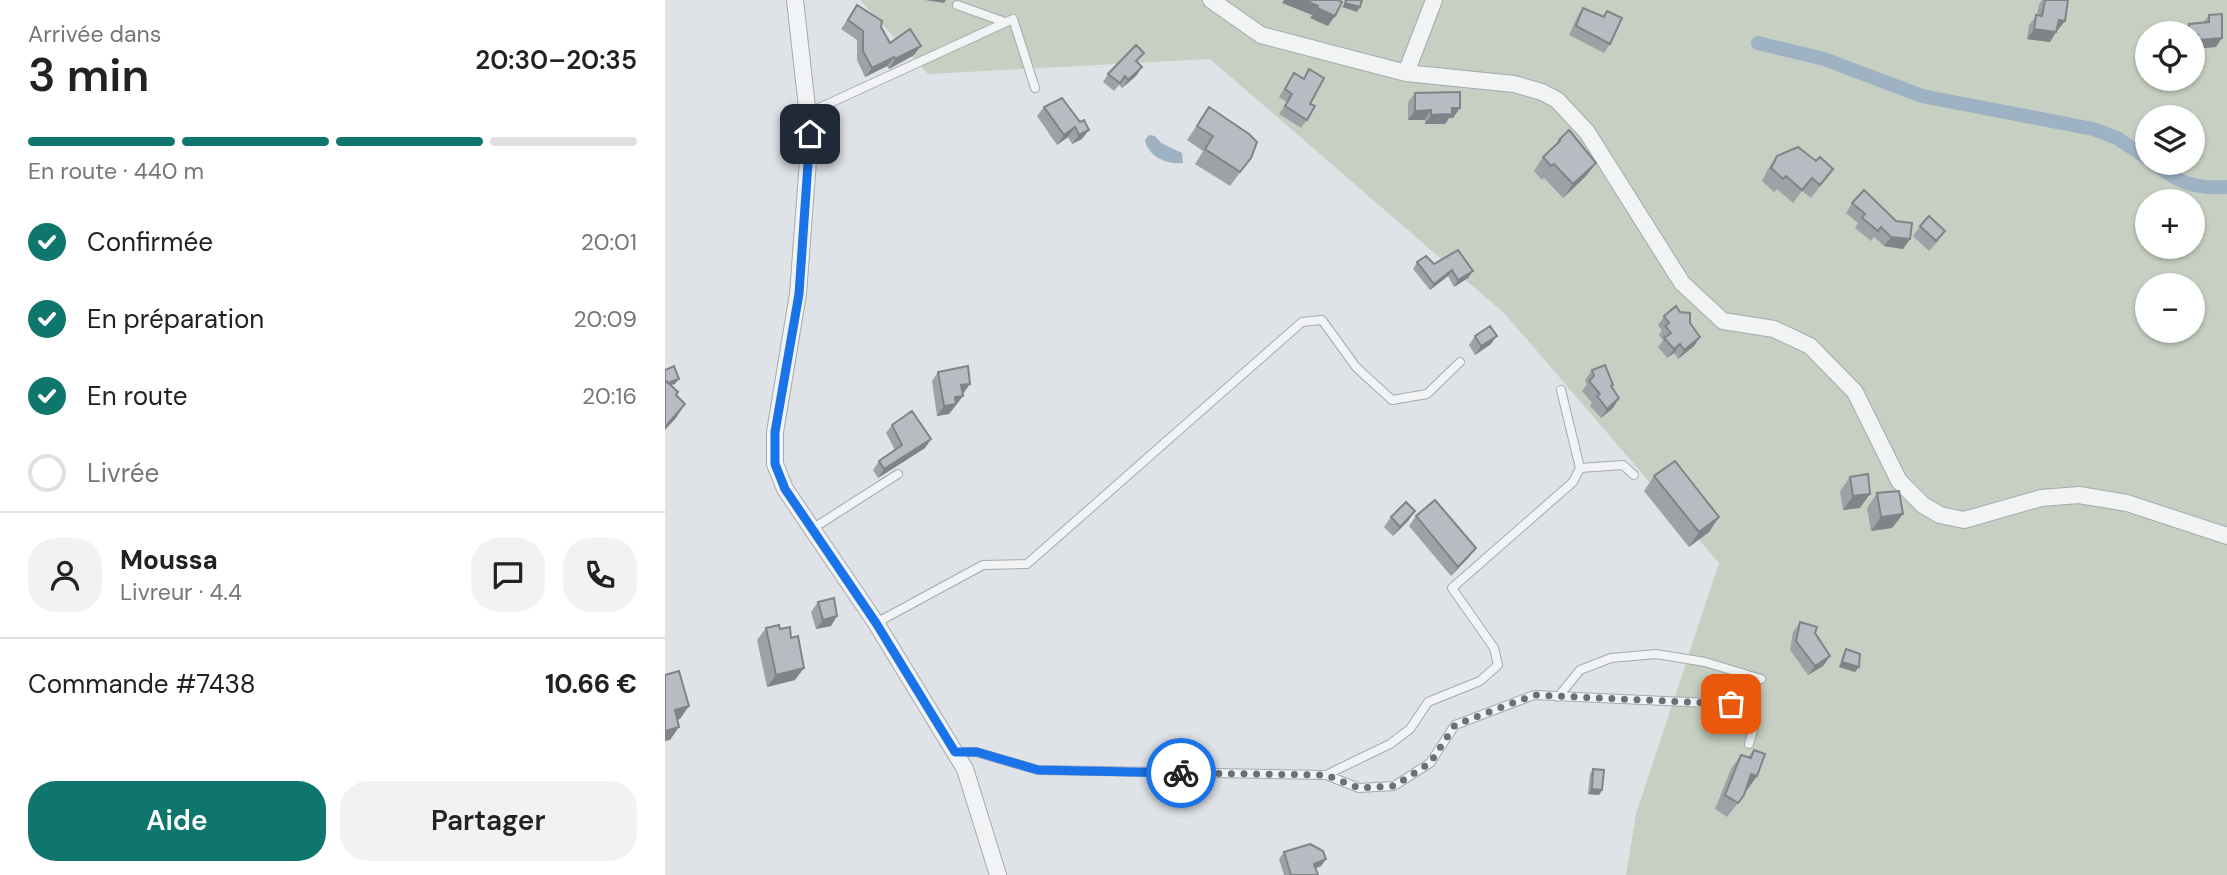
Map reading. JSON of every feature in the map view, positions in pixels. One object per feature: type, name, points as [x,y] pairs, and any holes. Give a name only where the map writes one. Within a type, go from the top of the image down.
[{"type":"street","points":[[795,0],[810,134],[799,294],[775,432],[775,464],[785,489],[876,623],[965,769],[998,875]]},
{"type":"street","points":[[1211,0],[1261,35],[1406,74],[1514,83],[1557,100],[1587,132],[1682,283],[1723,321],[1774,329],[1809,346],[1817,353],[1854,392],[1899,481],[1923,505],[1940,515],[1964,520],[2041,498],[2079,495],[2127,503],[2227,536]]},
{"type":"street","points":[[1406,74],[1434,0]]},
{"type":"lane","points":[[957,5],[1005,22]]},
{"type":"lane","points":[[808,113],[1013,19],[1035,88]]},
{"type":"lane","points":[[876,623],[983,565],[1027,564],[1302,322],[1322,320],[1356,367],[1392,401],[1427,394],[1460,362]]},
{"type":"lane","points":[[1326,775],[1390,744],[1410,729],[1428,702],[1480,681],[1498,665],[1494,648],[1452,587],[1573,482],[1580,468],[1561,390]]},
{"type":"lane","points":[[1580,468],[1623,465],[1634,475]]},
{"type":"lane","points":[[811,530],[898,474]]},
{"type":"lane","points":[[1558,696],[1580,670],[1611,658],[1656,654],[1705,662],[1761,679]]},
{"type":"lane","points":[[955,752],[977,752],[1038,770],[1326,775],[1359,788],[1394,786],[1430,763],[1455,725],[1534,695],[1731,704],[1755,723],[1749,744]]},
{"type":"green space","points":[[860,0],[2227,0],[2227,875],[1626,875],[1636,814],[1719,563],[1505,314],[1210,59],[928,74]]},
{"type":"water","points":[[1149,135],[1182,153],[1183,163],[1171,163],[1154,155],[1145,140]]},
{"type":"building","points":[[1305,0],[1338,0],[1342,2],[1335,16]]},
{"type":"building","points":[[1346,0],[1362,0],[1360,7],[1345,3]]},
{"type":"building","points":[[2045,0],[2068,0],[2065,21],[2059,20],[2056,32],[2034,29],[2036,15],[2042,16]]},
{"type":"building","points":[[857,5],[882,21],[881,27],[890,43],[910,29],[921,46],[872,68],[863,51],[863,31],[848,20]]},
{"type":"building","points":[[1583,8],[1604,17],[1607,11],[1622,18],[1610,44],[1576,26]]},
{"type":"building","points":[[2222,14],[2222,38],[2205,39],[2205,22],[2209,22],[2209,15]]},
{"type":"building","points":[[1136,45],[1144,53],[1136,61],[1142,67],[1128,80],[1125,76],[1120,83],[1108,74]]},
{"type":"building","points":[[1309,69],[1324,78],[1310,104],[1315,106],[1307,120],[1285,106],[1292,94],[1285,89],[1294,73],[1304,79]]},
{"type":"building","points":[[1460,92],[1460,108],[1452,108],[1452,114],[1431,115],[1431,110],[1415,111],[1415,93]]},
{"type":"building","points":[[1062,98],[1080,122],[1084,120],[1089,130],[1079,135],[1075,127],[1064,135],[1044,107]]},
{"type":"building","points":[[1209,107],[1257,142],[1251,158],[1240,172],[1205,149],[1213,136],[1197,126]]},
{"type":"building","points":[[1569,130],[1596,163],[1573,184],[1554,164],[1551,166],[1543,157]]},
{"type":"building","points":[[1798,147],[1816,161],[1820,157],[1833,169],[1820,185],[1812,178],[1802,190],[1786,176],[1783,179],[1771,168],[1777,156]]},
{"type":"building","points":[[1864,190],[1896,221],[1912,223],[1910,239],[1891,237],[1881,227],[1878,231],[1862,218],[1865,214],[1852,203]]},
{"type":"building","points":[[1929,216],[1945,231],[1936,241],[1920,226]]},
{"type":"building","points":[[1458,250],[1473,271],[1458,280],[1452,270],[1434,284],[1417,262],[1426,256],[1434,264]]},
{"type":"building","points":[[1676,306],[1680,312],[1690,313],[1690,323],[1700,337],[1684,350],[1680,344],[1674,349],[1664,338],[1671,333],[1665,326],[1669,323],[1664,316]]},
{"type":"building","points":[[1490,326],[1497,336],[1481,346],[1475,336]]},
{"type":"building","points":[[1605,365],[1613,385],[1611,386],[1619,398],[1607,409],[1597,396],[1600,394],[1589,381],[1594,376],[1592,370]]},
{"type":"building","points":[[674,366],[679,379],[668,383],[665,380],[665,370]]},
{"type":"building","points":[[968,366],[970,384],[961,385],[963,396],[955,397],[956,404],[944,406],[938,372]]},
{"type":"building","points":[[665,380],[678,392],[676,395],[685,404],[665,427]]},
{"type":"building","points":[[912,411],[931,439],[884,469],[879,461],[902,445],[892,425]]},
{"type":"building","points":[[1675,461],[1719,517],[1699,532],[1654,476]]},
{"type":"building","points":[[1868,474],[1870,494],[1853,496],[1850,477]]},
{"type":"building","points":[[1899,491],[1903,514],[1881,517],[1877,493]]},
{"type":"building","points":[[1435,500],[1476,548],[1458,567],[1416,516]]},
{"type":"building","points":[[1406,502],[1415,511],[1400,527],[1391,517]]},
{"type":"building","points":[[834,598],[837,616],[823,620],[818,602]]},
{"type":"building","points":[[1800,622],[1817,627],[1815,633],[1830,656],[1815,666],[1796,641]]},
{"type":"building","points":[[779,625],[780,629],[790,627],[791,638],[798,636],[804,668],[776,675],[766,628]]},
{"type":"building","points":[[1846,649],[1860,654],[1859,667],[1842,662]]},
{"type":"building","points":[[679,671],[689,706],[675,710],[679,727],[665,731],[665,675]]},
{"type":"building","points":[[1754,750],[1765,754],[1757,776],[1751,774],[1744,795],[1738,803],[1725,795],[1741,755],[1751,758]]},
{"type":"building","points":[[1593,769],[1604,770],[1602,790],[1592,789]]},
{"type":"building","points":[[1310,844],[1323,851],[1326,859],[1314,864],[1318,875],[1291,875],[1284,852]]},
{"type":"waterway","points":[[1758,43],[1824,59],[1922,96],[2093,129],[2117,138],[2135,150]]},
{"type":"waterway","points":[[2171,175],[2196,186],[2227,187]]},
{"type":"way so far","points":[[1181,773],[1326,775],[1359,788],[1394,786],[1430,763],[1455,725],[1534,695],[1731,704]]},
{"type":"route","points":[[810,134],[799,294],[775,432],[775,464],[785,489],[876,623],[955,752],[977,752],[1038,770],[1181,773]]}]
